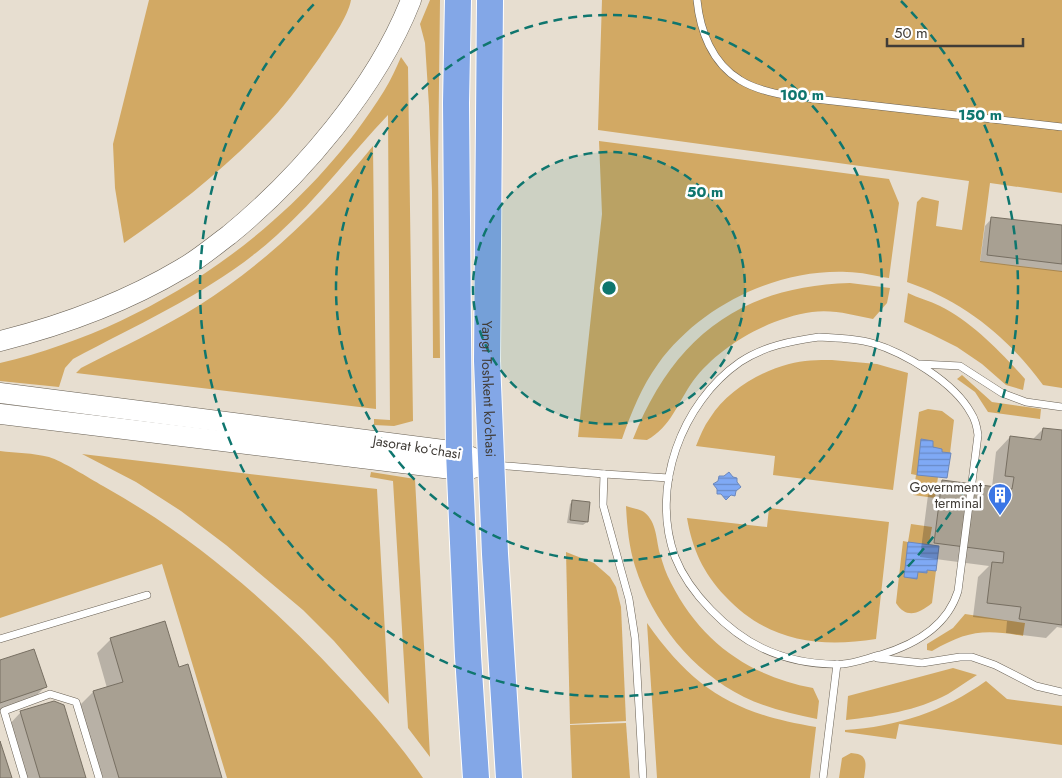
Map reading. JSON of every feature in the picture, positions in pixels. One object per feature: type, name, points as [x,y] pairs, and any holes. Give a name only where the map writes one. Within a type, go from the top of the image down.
[{"type":"highway","name":"Yangi Toshkent ko‘chasi","points":[[458,0],[456,103],[460,461],[467,646],[476,778]]},
{"type":"highway","name":"Yangi Toshkent ko‘chasi","points":[[490,0],[487,351],[490,465],[509,778]]},
{"type":"main road","points":[[0,341],[55,326],[101,309],[143,290],[184,268],[248,219],[310,156],[348,109],[381,61],[411,0]]},
{"type":"main road","name":"Jasorat koʻchasi","points":[[0,393],[490,465]]},
{"type":"main road","name":"Jasorat koʻchasi","points":[[0,414],[460,461]]},
{"type":"lane","points":[[696,0],[702,31],[721,64],[741,81],[764,90],[788,96],[1062,127]]},
{"type":"lane","points":[[819,337],[846,338],[872,343],[897,353],[917,364],[941,380],[966,405],[972,414],[978,435],[958,591],[950,611],[935,628],[911,643],[844,664],[817,663],[789,658],[762,648],[734,630],[702,600],[686,578],[675,557],[669,533],[667,506],[669,478],[686,425],[702,400],[720,379],[741,362],[764,350],[790,341],[819,337]]},
{"type":"lane","points":[[917,364],[960,366],[1002,393],[1026,402],[1062,407]]},
{"type":"lane","points":[[490,465],[669,478]]},
{"type":"lane","points":[[604,474],[603,505],[629,599],[635,638],[643,778]]},
{"type":"lane","points":[[0,639],[147,594]]},
{"type":"lane","points":[[871,657],[922,663],[948,658],[972,658],[995,665],[1036,686],[1062,692]]},
{"type":"lane","points":[[823,778],[837,664]]},
{"type":"lane","points":[[24,778],[4,711],[50,694],[76,702],[99,778]]},
{"type":"shaded area","points":[[149,0],[351,0],[343,22],[329,44],[297,89],[271,120],[201,186],[124,243],[115,188],[113,144]]},
{"type":"shaded area","points":[[430,0],[440,0],[438,166],[440,358],[433,358],[432,191],[429,106],[425,43],[420,24]]},
{"type":"shaded area","points":[[602,0],[1062,0],[1062,193],[990,183],[980,261],[1062,271],[1062,388],[1043,385],[1015,351],[965,310],[947,299],[907,282],[917,202],[922,197],[939,201],[936,226],[962,230],[969,181],[598,130]]},
{"type":"shaded area","points":[[401,57],[408,67],[413,421],[394,426],[374,425],[374,419],[390,420],[388,115],[292,221],[230,272],[180,303],[73,359],[65,368],[59,387],[0,381],[0,363],[57,347],[113,324],[167,297],[218,264],[266,227],[310,185],[350,140],[384,91]]},
{"type":"shaded area","points":[[599,141],[889,179],[899,203],[889,278],[852,272],[820,273],[793,277],[767,284],[742,295],[695,325],[675,343],[647,381],[637,400],[622,439],[578,437],[602,214]]},
{"type":"shaded area","points":[[373,146],[376,409],[76,373],[81,368],[198,306],[247,272],[314,213]]},
{"type":"shaded area","points":[[850,283],[890,288],[887,303],[873,319],[820,311],[796,315],[762,327],[731,345],[704,368],[693,381],[668,421],[655,435],[647,440],[633,439],[649,403],[668,372],[690,346],[715,324],[744,307],[775,294],[811,286]]},
{"type":"shaded area","points":[[908,293],[952,312],[974,329],[996,348],[1025,379],[1023,390],[1006,385],[982,364],[957,347],[904,322]]},
{"type":"shaded area","points":[[832,360],[877,364],[908,373],[893,490],[773,475],[775,456],[696,446],[706,424],[717,408],[725,399],[755,377],[789,364],[805,361]]},
{"type":"shaded area","points":[[962,375],[992,402],[1041,409],[1040,419],[988,412],[975,392],[957,379]]},
{"type":"shaded area","points":[[928,409],[942,411],[954,420],[947,478],[938,477],[935,498],[913,495],[916,475],[911,474],[919,412]]},
{"type":"shaded area","points":[[0,451],[49,457],[61,462],[136,506],[200,550],[260,599],[316,653],[375,716],[423,778],[227,778],[162,564],[0,618]]},
{"type":"shaded area","points":[[82,454],[377,489],[389,704],[334,641],[303,610],[226,545],[181,511],[136,482]]},
{"type":"shaded area","points":[[371,472],[415,479],[430,757],[408,728],[393,481],[370,477]]},
{"type":"shaded area","points":[[626,506],[642,511],[648,516],[671,583],[697,623],[729,653],[748,665],[768,675],[813,688],[819,701],[817,719],[780,710],[744,697],[725,686],[691,659],[663,625],[642,586],[631,551]]},
{"type":"shaded area","points":[[769,508],[889,522],[876,639],[833,642],[794,638],[758,623],[741,611],[717,587],[695,550],[687,518],[767,527]]},
{"type":"shaded area","points":[[911,524],[932,527],[929,544],[939,546],[932,603],[918,612],[908,613],[896,603],[903,541],[908,542]]},
{"type":"shaded area","points":[[566,552],[594,563],[610,577],[616,587],[621,607],[626,721],[570,724]]},
{"type":"shaded area","points":[[965,614],[1025,623],[1023,636],[986,632],[976,633],[955,639],[932,651],[927,650],[927,644],[953,628]]},
{"type":"shaded area","points":[[647,623],[682,666],[719,695],[762,715],[816,727],[810,778],[657,778]]},
{"type":"shaded area","points":[[953,668],[977,675],[948,694],[924,705],[846,720],[848,696]]},
{"type":"shaded area","points":[[986,681],[1007,699],[1062,706],[1062,745],[899,724],[896,739],[845,732],[845,730],[883,725],[919,716],[954,701]]},
{"type":"shaded area","points":[[626,723],[630,778],[572,778],[570,725]]},
{"type":"shaded area","points":[[851,753],[861,755],[864,758],[866,764],[864,778],[839,778],[842,758]]},
{"type":"water","points":[[921,439],[933,441],[933,447],[942,449],[942,452],[951,453],[947,478],[917,475]]},
{"type":"water","points":[[729,472],[733,477],[737,478],[737,482],[741,487],[736,491],[735,496],[731,495],[726,500],[721,494],[717,494],[717,489],[713,484],[718,481],[719,476],[724,476]]},
{"type":"water","points":[[908,542],[939,546],[936,571],[918,572],[917,579],[904,577]]},
{"type":"building","points":[[991,217],[1062,225],[1062,264],[987,255]]},
{"type":"building","name":"Government terminal","points":[[1043,428],[1062,430],[1062,625],[1019,619],[1021,607],[987,603],[992,562],[1003,563],[1004,552],[934,543],[942,480],[1012,489],[1014,477],[1005,476],[1010,436],[1041,440]]},
{"type":"building","points":[[572,500],[590,502],[588,522],[570,520]]},
{"type":"building","points":[[165,621],[179,667],[188,664],[222,778],[119,778],[93,691],[123,682],[110,638]]},
{"type":"building","points":[[34,649],[47,687],[0,703],[0,660]]},
{"type":"building","points":[[54,701],[64,705],[86,778],[40,778],[20,711]]},
{"type":"building","points":[[0,741],[12,778],[0,778]]},
{"type":"place","name":"Government terminal","points":[[1000,516]]}]
